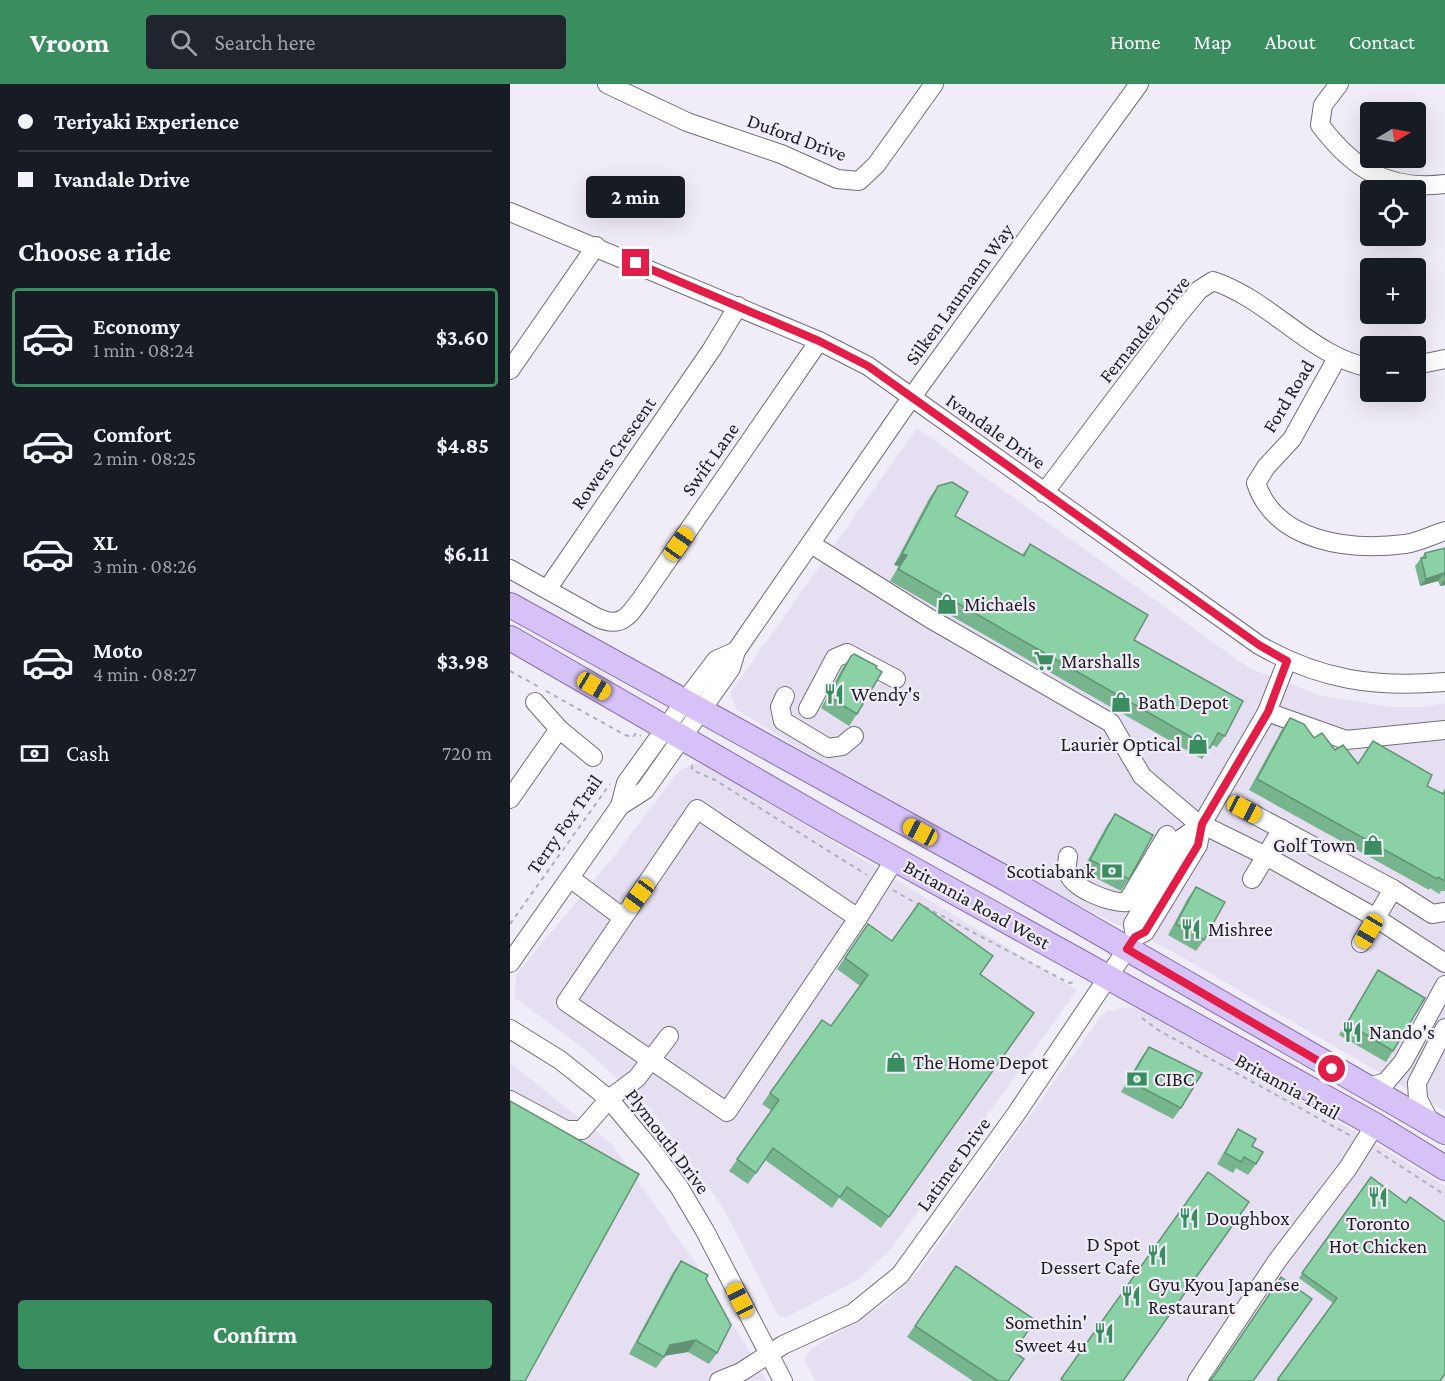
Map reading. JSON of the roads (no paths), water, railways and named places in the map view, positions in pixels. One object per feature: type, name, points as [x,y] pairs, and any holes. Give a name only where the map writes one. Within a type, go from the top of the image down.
[{"type":"main road","name":"Britannia Road West","points":[[510,605],[693,705],[879,811],[1131,943],[1365,1088],[1438,1128]]},
{"type":"main road","name":"Britannia Road West","points":[[510,638],[895,859],[1109,977],[1370,1134],[1445,1168]]},
{"type":"street","name":"Duford Drive","points":[[607,84],[687,122],[781,154],[837,179],[859,181],[876,165],[934,84]]},
{"type":"street","name":"Silken Laumann Way","points":[[570,878],[620,806],[645,790],[716,660],[736,651],[911,398],[1138,84]]},
{"type":"street","points":[[1339,84],[1323,105],[1320,125],[1335,145],[1377,178],[1410,185],[1445,184]]},
{"type":"street","name":"Ivandale Drive","points":[[510,212],[738,306],[819,341],[868,366],[1259,645],[1287,661],[1331,676],[1377,684],[1445,682]]},
{"type":"street","points":[[510,370],[596,246]]},
{"type":"street","name":"Fernandez Drive","points":[[1044,493],[1176,318],[1199,290],[1213,281],[1231,287],[1252,299],[1337,358],[1360,365]]},
{"type":"street","name":"Rowers Crescent","points":[[548,588],[712,349],[738,306]]},
{"type":"street","name":"Swift Lane","points":[[548,588],[608,622],[617,623],[633,611],[819,341]]},
{"type":"street","name":"Ford Road","points":[[1337,358],[1292,438],[1266,467],[1256,483],[1261,498],[1275,517],[1311,537],[1344,545],[1408,543],[1445,531]]},
{"type":"street","points":[[1426,363],[1445,359]]},
{"type":"street","points":[[811,544],[929,618],[1111,723],[1142,776],[1202,824],[1266,856],[1376,918],[1445,963]]},
{"type":"street","points":[[510,569],[548,588]]},
{"type":"street","points":[[808,709],[835,658],[841,653],[847,652],[896,680]]},
{"type":"street","name":"Latimer Drive","points":[[719,1381],[741,1372],[768,1354],[853,1312],[900,1275],[992,1149],[1131,943],[1133,924],[1182,838],[1202,824],[1268,712],[1287,661]]},
{"type":"street","points":[[785,696],[780,707],[783,721],[828,748],[842,746],[854,736]]},
{"type":"street","points":[[535,702],[559,729],[593,757]]},
{"type":"street","points":[[1268,712],[1346,740],[1445,730]]},
{"type":"street","points":[[510,799],[559,729]]},
{"type":"street","points":[[858,918],[697,808],[566,1002],[727,1112],[858,918],[895,859]]},
{"type":"street","points":[[1244,809],[1393,889],[1432,914],[1445,912]]},
{"type":"street","points":[[1252,879],[1282,829]]},
{"type":"street","points":[[1068,856],[1067,871],[1073,882],[1107,900],[1127,902],[1142,879],[1157,845],[1142,879]]},
{"type":"street","points":[[510,963],[570,878],[622,917]]},
{"type":"street","points":[[1361,943],[1393,889]]},
{"type":"street","points":[[1365,1088],[1386,1082],[1403,1062],[1445,985]]},
{"type":"street","points":[[1438,1128],[1418,1099],[1417,1083],[1445,1028]]},
{"type":"street","name":"Plymouth Drive","points":[[510,1029],[560,1060],[609,1099],[679,1186],[783,1381]]},
{"type":"street","points":[[510,1100],[566,1130],[582,1130],[609,1099],[636,1078],[669,1036]]},
{"type":"street","points":[[1197,1381],[1277,1261],[1370,1134]]},
{"type":"place","name":"Michaels","points":[[947,604]]},
{"type":"place","name":"Marshalls","points":[[1044,661]]},
{"type":"place","name":"Wendy's","points":[[834,694]]},
{"type":"place","name":"Bath Depot","points":[[1121,702]]},
{"type":"place","name":"Laurier Optical","points":[[1198,744]]},
{"type":"place","name":"Golf Town","points":[[1373,845]]},
{"type":"place","name":"Scotiabank","points":[[1112,871]]},
{"type":"place","name":"Mishree","points":[[1191,929]]},
{"type":"place","name":"Nando's","points":[[1352,1032]]},
{"type":"place","name":"The Home Depot","points":[[896,1062]]},
{"type":"place","name":"CIBC","points":[[1137,1079]]},
{"type":"place","name":"Toronto Hot Chicken","points":[[1378,1197]]},
{"type":"place","name":"Doughbox","points":[[1189,1218]]},
{"type":"place","name":"D Spot Dessert Cafe","points":[[1157,1255]]},
{"type":"place","name":"Gyu Kyou Japanese Restaurant","points":[[1131,1296]]},
{"type":"place","name":"Somethin' Sweet 4u","points":[[1104,1333]]}]
